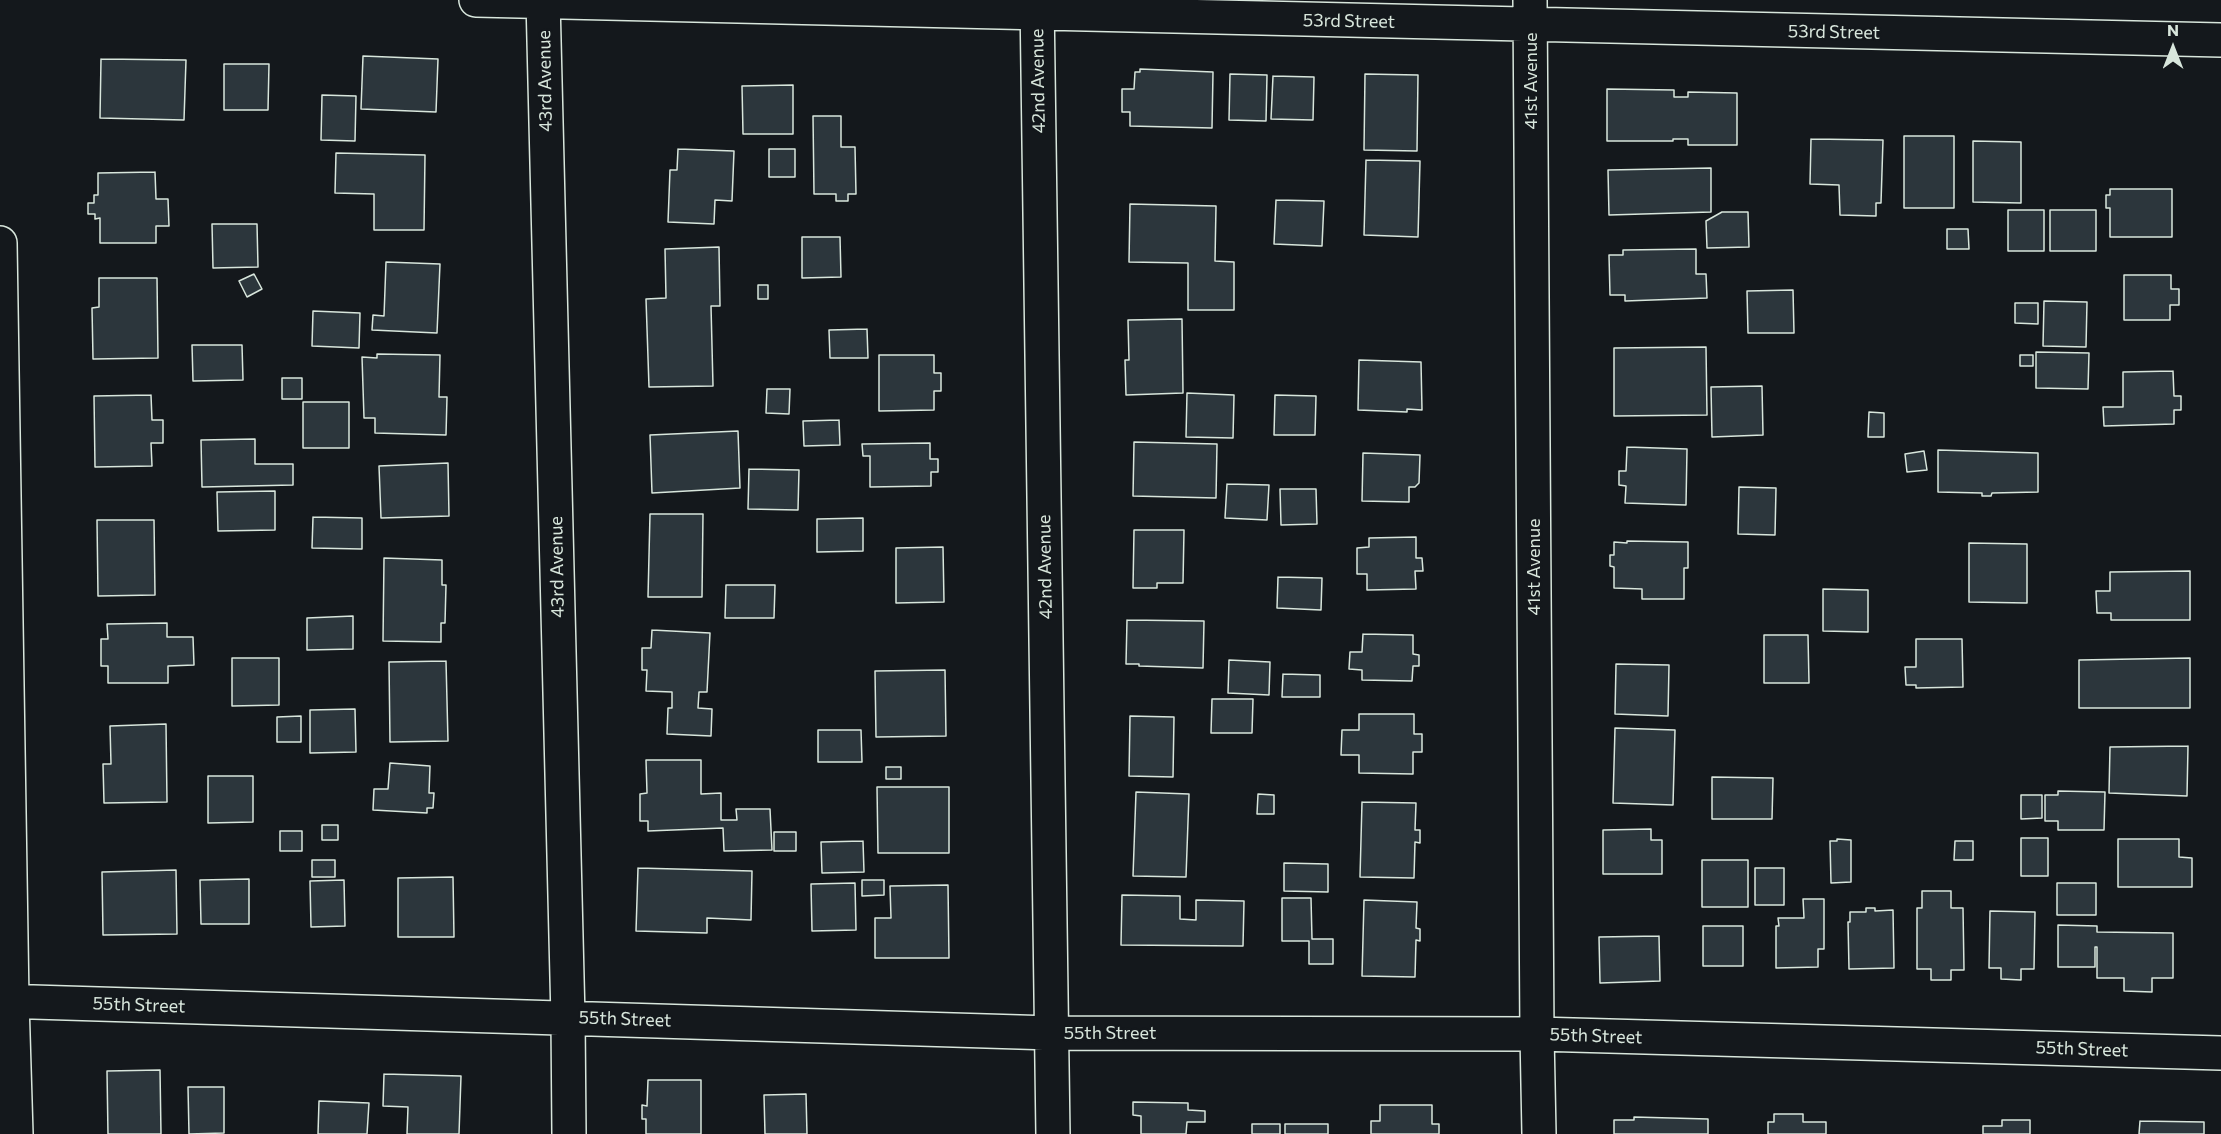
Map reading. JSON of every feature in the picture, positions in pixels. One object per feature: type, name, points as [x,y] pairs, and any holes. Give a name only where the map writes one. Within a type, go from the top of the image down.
[{"type":"street","name":"53rd Street","points":[[476,0],[1530,13],[2221,40]]},
{"type":"street","name":"43rd Avenue","points":[[543,1],[569,1134]]},
{"type":"street","name":"42nd Avenue","points":[[1037,7],[1053,1134]]},
{"type":"street","name":"41st Avenue","points":[[1530,13],[1536,1034],[1539,1134]]},
{"type":"street","points":[[0,243],[6,1001],[16,1134]]},
{"type":"street","name":"55th Street","points":[[6,1001],[1052,1033],[1536,1034],[2221,1053]]},
{"type":"building","points":[[363,56],[438,59],[436,112],[361,109]]},
{"type":"building","points":[[101,59],[186,60],[184,120],[100,118]]},
{"type":"building","points":[[224,64],[269,64],[268,110],[224,110]]},
{"type":"building","points":[[1140,69],[1213,72],[1212,128],[1130,126],[1130,112],[1122,112],[1122,89],[1134,89],[1135,72],[1140,72]]},
{"type":"building","points":[[1230,74],[1267,75],[1266,121],[1229,120]]},
{"type":"building","points":[[1365,74],[1418,75],[1417,151],[1364,150]]},
{"type":"building","points":[[1273,76],[1314,77],[1313,120],[1271,119]]},
{"type":"building","points":[[793,85],[793,134],[743,134],[742,86]]},
{"type":"building","points":[[1607,89],[1674,90],[1674,97],[1688,97],[1688,92],[1737,93],[1737,145],[1688,145],[1688,139],[1607,141]]},
{"type":"building","points":[[322,95],[356,96],[355,141],[321,140]]},
{"type":"building","points":[[813,116],[841,116],[841,147],[855,147],[856,194],[848,194],[848,201],[836,201],[836,194],[814,194]]},
{"type":"building","points":[[1904,136],[1954,136],[1954,208],[1904,208]]},
{"type":"building","points":[[1811,139],[1883,140],[1881,203],[1876,203],[1876,216],[1840,215],[1839,185],[1810,184]]},
{"type":"building","points":[[1973,141],[2021,142],[2021,203],[1973,202]]},
{"type":"building","points":[[678,149],[734,151],[732,201],[715,200],[714,224],[668,222],[670,170],[677,170]]},
{"type":"building","points":[[769,149],[795,149],[795,177],[769,177]]},
{"type":"building","points":[[336,153],[425,155],[424,230],[374,230],[374,194],[335,193]]},
{"type":"building","points":[[1366,160],[1420,161],[1418,237],[1364,235]]},
{"type":"building","points":[[1711,168],[1711,212],[1609,215],[1608,170]]},
{"type":"building","points":[[155,172],[156,199],[168,199],[169,226],[156,226],[156,243],[100,243],[100,218],[95,219],[95,214],[88,214],[88,203],[94,203],[94,195],[98,195],[98,173]]},
{"type":"building","points":[[2110,189],[2172,189],[2172,237],[2110,237],[2110,208],[2106,208],[2106,195],[2110,195]]},
{"type":"building","points":[[1276,200],[1324,201],[1322,246],[1274,244]]},
{"type":"building","points":[[1130,204],[1216,206],[1215,261],[1234,262],[1234,310],[1188,310],[1188,263],[1129,262]]},
{"type":"building","points":[[2008,210],[2044,210],[2044,251],[2008,251]]},
{"type":"building","points":[[2050,210],[2096,210],[2096,251],[2050,251]]},
{"type":"building","points":[[1722,212],[1748,212],[1749,247],[1707,248],[1706,221]]},
{"type":"building","points":[[212,224],[257,224],[258,267],[213,268]]},
{"type":"building","points":[[1947,229],[1968,229],[1969,249],[1947,249]]},
{"type":"building","points":[[802,237],[840,237],[841,277],[802,278]]},
{"type":"building","points":[[719,247],[720,306],[711,306],[713,386],[649,387],[646,299],[666,298],[665,249]]},
{"type":"building","points":[[1696,249],[1696,274],[1706,274],[1707,298],[1625,301],[1625,295],[1610,295],[1609,255],[1623,255],[1623,250]]},
{"type":"building","points":[[386,262],[440,264],[437,333],[372,330],[373,315],[384,316]]},
{"type":"building","points":[[254,274],[262,289],[247,297],[239,281]]},
{"type":"building","points":[[2124,275],[2171,275],[2171,289],[2179,289],[2179,305],[2170,305],[2170,320],[2124,320]]},
{"type":"building","points":[[99,278],[157,278],[158,358],[93,359],[92,308],[99,307]]},
{"type":"building","points":[[758,285],[768,285],[768,299],[758,299]]},
{"type":"building","points":[[1793,290],[1794,333],[1748,333],[1747,291]]},
{"type":"building","points":[[2044,301],[2087,302],[2086,347],[2043,346]]},
{"type":"building","points":[[2015,303],[2038,303],[2038,324],[2015,323]]},
{"type":"building","points":[[313,311],[360,313],[359,348],[312,346]]},
{"type":"building","points":[[1182,319],[1183,393],[1126,395],[1125,360],[1129,360],[1128,320]]},
{"type":"building","points":[[867,329],[868,358],[830,358],[829,330]]},
{"type":"building","points":[[192,345],[242,345],[243,380],[193,381]]},
{"type":"building","points":[[1706,347],[1707,415],[1614,416],[1614,348]]},
{"type":"building","points":[[2036,352],[2089,353],[2088,389],[2036,388]]},
{"type":"building","points":[[377,354],[440,355],[439,397],[447,397],[446,435],[375,433],[375,418],[364,418],[362,357],[377,358]]},
{"type":"building","points":[[879,355],[934,355],[934,373],[941,373],[941,391],[934,391],[934,410],[879,411]]},
{"type":"building","points":[[2020,355],[2033,355],[2033,366],[2020,366]]},
{"type":"building","points":[[1359,360],[1421,362],[1422,410],[1407,409],[1407,412],[1358,410]]},
{"type":"building","points":[[2173,371],[2174,396],[2181,396],[2181,410],[2174,410],[2174,424],[2104,426],[2103,407],[2123,407],[2123,372]]},
{"type":"building","points":[[282,378],[302,378],[302,399],[282,399]]},
{"type":"building","points":[[1762,386],[1763,435],[1712,437],[1711,387]]},
{"type":"building","points":[[767,389],[790,389],[789,414],[766,413]]},
{"type":"building","points":[[1187,393],[1234,395],[1233,438],[1186,437]]},
{"type":"building","points":[[151,395],[152,420],[163,420],[163,443],[151,443],[152,466],[95,467],[94,396]]},
{"type":"building","points":[[1275,395],[1316,396],[1315,435],[1274,435]]},
{"type":"building","points":[[303,402],[349,402],[349,448],[303,448]]},
{"type":"building","points":[[1869,412],[1884,413],[1884,437],[1868,437]]},
{"type":"building","points":[[839,420],[840,445],[804,446],[803,421]]},
{"type":"building","points":[[738,431],[740,488],[652,493],[650,435]]},
{"type":"building","points":[[255,439],[255,464],[293,464],[293,485],[202,487],[201,440]]},
{"type":"building","points":[[1134,442],[1217,444],[1216,498],[1133,496]]},
{"type":"building","points":[[930,443],[930,459],[938,459],[938,472],[931,472],[931,486],[870,487],[870,456],[863,456],[862,444]]},
{"type":"building","points":[[1627,447],[1687,449],[1686,505],[1625,503],[1626,486],[1619,485],[1619,471],[1626,471]]},
{"type":"building","points":[[1938,450],[2038,453],[2038,492],[1992,493],[1991,496],[1982,496],[1982,493],[1938,492]]},
{"type":"building","points":[[1924,451],[1927,470],[1907,472],[1905,454]]},
{"type":"building","points":[[1363,453],[1420,455],[1419,483],[1415,487],[1409,487],[1409,502],[1362,501]]},
{"type":"building","points":[[448,463],[449,516],[381,518],[379,466]]},
{"type":"building","points":[[749,469],[799,470],[798,510],[748,509]]},
{"type":"building","points":[[1227,484],[1269,485],[1267,520],[1225,518]]},
{"type":"building","points":[[1739,487],[1776,488],[1775,535],[1738,534]]},
{"type":"building","points":[[1280,489],[1316,489],[1317,524],[1281,525]]},
{"type":"building","points":[[275,491],[275,530],[218,531],[217,492]]},
{"type":"building","points":[[650,514],[703,514],[702,597],[648,597]]},
{"type":"building","points":[[313,517],[362,518],[362,549],[312,548]]},
{"type":"building","points":[[863,518],[863,551],[817,552],[817,519]]},
{"type":"building","points":[[97,520],[154,520],[155,595],[98,596]]},
{"type":"building","points":[[1134,530],[1184,530],[1183,583],[1157,583],[1157,588],[1133,588]]},
{"type":"building","points":[[1416,537],[1416,558],[1422,558],[1423,571],[1415,571],[1416,589],[1367,590],[1367,574],[1357,574],[1357,548],[1369,547],[1369,538]]},
{"type":"building","points":[[1627,541],[1688,542],[1688,568],[1684,568],[1684,599],[1642,599],[1642,589],[1614,588],[1614,567],[1610,566],[1610,555],[1614,555],[1614,542],[1627,543]]},
{"type":"building","points":[[1969,543],[2027,544],[2027,603],[1969,602]]},
{"type":"building","points":[[943,547],[944,602],[896,603],[896,548]]},
{"type":"building","points":[[384,558],[442,560],[442,585],[446,585],[445,623],[441,623],[441,642],[383,641]]},
{"type":"building","points":[[2190,571],[2190,620],[2111,620],[2111,613],[2097,613],[2096,591],[2110,591],[2110,572]]},
{"type":"building","points":[[1278,577],[1322,578],[1321,610],[1277,608]]},
{"type":"building","points":[[726,585],[775,585],[774,618],[725,618]]},
{"type":"building","points":[[1823,589],[1868,590],[1868,632],[1823,631]]},
{"type":"building","points":[[353,616],[353,649],[307,650],[307,618]]},
{"type":"building","points":[[1127,620],[1204,621],[1203,668],[1126,664]]},
{"type":"building","points":[[167,623],[167,637],[193,637],[194,665],[168,666],[168,683],[108,683],[108,666],[101,666],[101,639],[108,639],[107,624]]},
{"type":"building","points":[[652,630],[710,633],[707,692],[699,692],[698,708],[712,709],[711,736],[667,734],[668,708],[672,708],[672,692],[646,691],[647,670],[642,670],[642,648],[651,648]]},
{"type":"building","points":[[1363,634],[1413,635],[1413,654],[1419,655],[1419,666],[1413,666],[1412,681],[1362,680],[1362,670],[1349,669],[1350,652],[1362,652]]},
{"type":"building","points":[[1764,635],[1808,635],[1809,683],[1764,683]]},
{"type":"building","points":[[1916,639],[1962,639],[1963,687],[1916,688],[1916,685],[1906,685],[1905,667],[1916,667]]},
{"type":"building","points":[[232,658],[279,658],[279,705],[232,706]]},
{"type":"building","points":[[2190,658],[2190,708],[2079,708],[2079,660]]},
{"type":"building","points":[[1229,660],[1270,662],[1269,695],[1228,693]]},
{"type":"building","points":[[446,661],[448,741],[390,742],[389,662]]},
{"type":"building","points":[[1616,664],[1669,665],[1668,716],[1615,714]]},
{"type":"building","points":[[945,670],[946,736],[876,737],[875,671]]},
{"type":"building","points":[[1283,674],[1320,675],[1320,697],[1282,697]]},
{"type":"building","points":[[1212,699],[1253,699],[1252,733],[1211,733]]},
{"type":"building","points":[[355,709],[356,752],[310,753],[310,710]]},
{"type":"building","points":[[1359,714],[1414,714],[1414,734],[1422,734],[1422,752],[1413,752],[1413,774],[1359,773],[1359,755],[1341,755],[1342,730],[1359,730]]},
{"type":"building","points":[[301,716],[301,742],[277,742],[277,717]]},
{"type":"building","points":[[1130,716],[1174,717],[1173,777],[1129,776]]},
{"type":"building","points":[[166,724],[167,802],[104,803],[103,764],[111,764],[110,726]]},
{"type":"building","points":[[1615,728],[1675,730],[1673,805],[1613,803]]},
{"type":"building","points":[[818,730],[861,730],[862,762],[818,762]]},
{"type":"building","points":[[2188,746],[2187,796],[2109,793],[2110,747]]},
{"type":"building","points":[[646,760],[701,760],[701,794],[721,793],[721,820],[737,820],[736,809],[770,809],[772,850],[724,851],[723,828],[648,831],[648,821],[640,821],[640,794],[647,793]]},
{"type":"building","points":[[390,763],[430,766],[429,793],[434,793],[433,808],[427,808],[427,813],[373,810],[374,789],[388,789]]},
{"type":"building","points":[[886,767],[901,767],[901,779],[886,779]]},
{"type":"building","points":[[208,776],[253,776],[253,822],[208,823]]},
{"type":"building","points":[[1712,777],[1773,778],[1772,819],[1712,819]]},
{"type":"building","points":[[877,787],[949,787],[949,853],[878,853]]},
{"type":"building","points":[[2058,791],[2105,792],[2104,830],[2058,830],[2058,821],[2045,821],[2045,795],[2058,795]]},
{"type":"building","points":[[1136,792],[1189,794],[1186,877],[1133,876]]},
{"type":"building","points":[[1258,794],[1274,795],[1274,814],[1257,814]]},
{"type":"building","points":[[2021,795],[2042,795],[2042,818],[2021,819]]},
{"type":"building","points":[[1362,802],[1416,803],[1415,830],[1420,830],[1420,843],[1415,842],[1414,878],[1360,877]]},
{"type":"building","points":[[322,825],[338,825],[338,840],[322,840]]},
{"type":"building","points":[[1651,829],[1651,840],[1662,840],[1662,874],[1603,874],[1603,830]]},
{"type":"building","points":[[280,831],[302,831],[302,851],[280,851]]},
{"type":"building","points":[[774,832],[796,832],[796,851],[774,851]]},
{"type":"building","points":[[2021,838],[2048,838],[2048,876],[2021,876]]},
{"type":"building","points":[[1837,839],[1851,840],[1851,882],[1831,883],[1830,841],[1837,841]]},
{"type":"building","points":[[2118,839],[2179,839],[2179,857],[2192,858],[2192,887],[2118,887]]},
{"type":"building","points":[[863,841],[864,872],[822,873],[821,842]]},
{"type":"building","points":[[1955,841],[1973,841],[1973,860],[1954,860]]},
{"type":"building","points":[[312,860],[335,860],[335,877],[312,877]]},
{"type":"building","points":[[1702,860],[1748,860],[1748,907],[1702,907]]},
{"type":"building","points":[[1284,863],[1328,864],[1328,892],[1284,891]]},
{"type":"building","points":[[638,868],[752,871],[751,920],[707,918],[707,933],[636,931]]},
{"type":"building","points":[[1755,868],[1784,868],[1784,905],[1755,905]]},
{"type":"building","points":[[176,870],[177,934],[103,935],[102,872]]},
{"type":"building","points":[[453,877],[454,937],[398,937],[398,878]]},
{"type":"building","points":[[249,879],[249,924],[201,924],[200,880]]},
{"type":"building","points":[[344,880],[345,926],[311,927],[310,881]]},
{"type":"building","points":[[862,880],[884,880],[884,895],[862,896]]},
{"type":"building","points":[[855,883],[856,930],[812,931],[811,884]]},
{"type":"building","points":[[2057,883],[2096,883],[2096,915],[2057,915]]},
{"type":"building","points":[[948,885],[949,958],[875,958],[875,918],[891,918],[890,886]]},
{"type":"building","points":[[1922,891],[1951,891],[1951,908],[1963,908],[1964,970],[1951,970],[1951,980],[1931,980],[1931,969],[1917,969],[1917,908],[1922,908]]},
{"type":"building","points":[[1122,895],[1180,896],[1180,919],[1196,920],[1196,900],[1244,901],[1243,946],[1121,945]]},
{"type":"building","points":[[1282,898],[1311,898],[1312,939],[1333,939],[1333,964],[1309,964],[1309,941],[1282,941]]},
{"type":"building","points":[[1803,899],[1824,899],[1824,949],[1818,949],[1818,967],[1776,968],[1778,918],[1804,918]]},
{"type":"building","points":[[1364,900],[1417,902],[1416,928],[1420,929],[1420,941],[1416,940],[1415,977],[1362,976]]},
{"type":"building","points":[[1866,908],[1875,908],[1875,911],[1893,910],[1894,968],[1849,969],[1848,922],[1850,922],[1850,912],[1866,912]]},
{"type":"building","points":[[1990,911],[2035,912],[2034,969],[2021,969],[2021,980],[2001,979],[2001,968],[1989,968]]},
{"type":"building","points":[[2058,925],[2097,926],[2097,932],[2173,933],[2173,978],[2152,978],[2152,992],[2124,991],[2124,978],[2097,978],[2097,947],[2095,947],[2095,967],[2058,967]]},
{"type":"building","points":[[1703,926],[1743,926],[1743,966],[1703,966]]},
{"type":"building","points":[[1659,936],[1660,981],[1600,983],[1599,937]]},
{"type":"building","points":[[160,1070],[161,1134],[108,1134],[107,1071]]},
{"type":"building","points":[[384,1074],[461,1076],[459,1134],[407,1134],[408,1107],[383,1106]]},
{"type":"building","points":[[648,1080],[701,1080],[701,1134],[646,1134],[646,1119],[642,1119],[642,1105],[647,1106]]},
{"type":"building","points":[[188,1087],[224,1087],[224,1133],[189,1134]]},
{"type":"building","points":[[806,1094],[807,1134],[765,1134],[764,1095]]},
{"type":"building","points":[[319,1101],[369,1103],[367,1134],[318,1134]]},
{"type":"building","points":[[1133,1102],[1188,1103],[1188,1110],[1205,1111],[1205,1122],[1187,1122],[1186,1134],[1141,1134],[1141,1116],[1133,1115]]},
{"type":"building","points":[[1380,1105],[1432,1105],[1432,1124],[1439,1124],[1439,1134],[1371,1134],[1371,1121],[1380,1121]]},
{"type":"building","points":[[1774,1114],[1803,1114],[1803,1122],[1826,1122],[1826,1134],[1768,1134],[1768,1122],[1774,1122]]},
{"type":"building","points":[[1634,1117],[1708,1119],[1708,1134],[1614,1134],[1614,1120],[1634,1120]]},
{"type":"building","points":[[2002,1120],[2030,1120],[2030,1134],[1983,1134],[1983,1126],[2002,1126]]},
{"type":"building","points":[[2140,1121],[2204,1122],[2204,1134],[2139,1134]]},
{"type":"building","points":[[1252,1124],[1280,1124],[1280,1134],[1252,1134]]},
{"type":"building","points":[[1285,1124],[1328,1124],[1328,1134],[1285,1134]]}]
